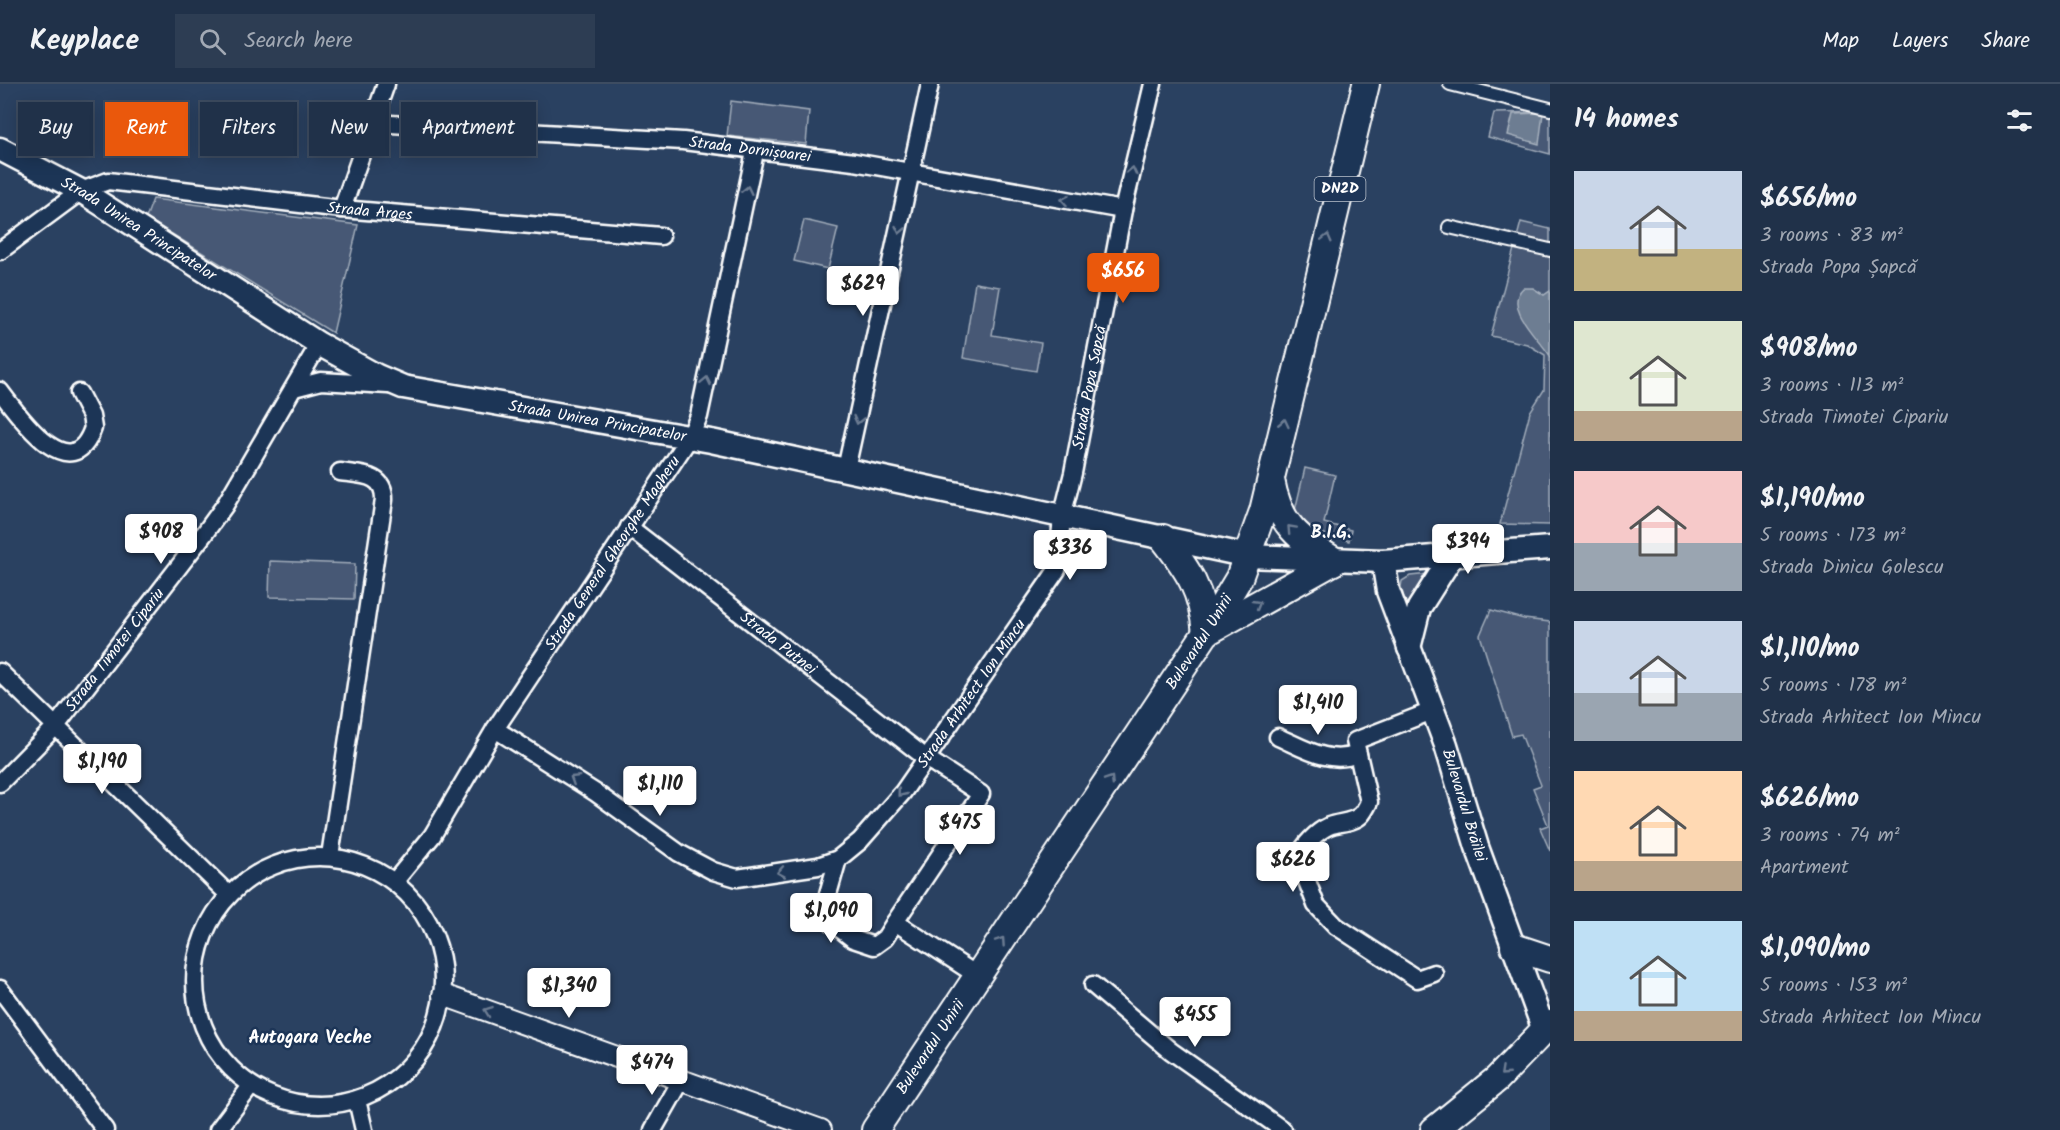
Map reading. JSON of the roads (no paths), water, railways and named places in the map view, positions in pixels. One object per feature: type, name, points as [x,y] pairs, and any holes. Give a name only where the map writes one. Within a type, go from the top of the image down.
[{"type":"main road","name":"Bulevardul Unirii","points":[[876,1130],[1206,633],[1239,578],[1248,556],[1270,480],[1366,84]]},
{"type":"main road","name":"Strada Unirea Principatelor","points":[[0,149],[81,191],[319,344],[377,376],[403,387],[690,437],[1248,556],[1383,561],[1550,548]]},
{"type":"main road","points":[[1163,538],[1194,579],[1202,604],[1206,633],[1335,561],[1299,537],[1284,521],[1275,502],[1270,480]]},
{"type":"main road","points":[[1409,648],[1419,608],[1452,556]]},
{"type":"main road","name":"Bulevardul Brăilei","points":[[1383,561],[1388,591],[1432,711],[1477,847],[1548,1034]]},
{"type":"main road","points":[[1514,947],[1550,959]]},
{"type":"main road","points":[[1434,1130],[1548,1034]]},
{"type":"street","points":[[380,102],[386,84]]},
{"type":"street","points":[[846,469],[913,173],[930,84]]},
{"type":"street","name":"Strada Popa Șapcă","points":[[1062,517],[1073,473],[1123,210],[1153,84]]},
{"type":"street","points":[[1450,84],[1550,109]]},
{"type":"street","name":"Strada Dornișoarei","points":[[389,124],[683,141],[755,152],[854,162],[1123,210]]},
{"type":"street","name":"Strada General Gheorghe Magheru","points":[[395,881],[432,836],[495,729],[690,437],[699,416],[755,152]]},
{"type":"street","points":[[342,209],[361,156]]},
{"type":"street","name":"Strada Argeș","points":[[0,251],[81,191],[108,181],[342,209],[661,236]]},
{"type":"street","points":[[1449,227],[1550,250]]},
{"type":"street","name":"Strada Timotei Cipariu","points":[[0,783],[56,726],[204,534],[319,344]]},
{"type":"street","points":[[294,388],[321,381],[403,387]]},
{"type":"street","points":[[0,391],[44,444],[59,452],[73,452],[84,445],[93,429],[91,416],[79,393]]},
{"type":"street","points":[[330,856],[384,500],[381,484],[375,478],[340,472]]},
{"type":"street","name":"Strada Arhitect Ion Mincu","points":[[495,729],[596,793],[679,853],[713,872],[737,878],[753,877],[818,866],[838,859],[860,841],[882,816],[926,758],[1057,570],[1062,517]]},
{"type":"street","name":"Strada Putnei","points":[[629,527],[926,758],[981,794],[895,922]]},
{"type":"street","points":[[0,672],[228,894]]},
{"type":"street","points":[[1432,711],[1355,741],[1369,802],[1361,815],[1352,821],[1329,826],[1314,837],[1298,857],[1316,905],[1336,926],[1417,979],[1434,973]]},
{"type":"street","points":[[1278,736],[1320,756],[1344,759],[1358,754]]},
{"type":"street","points":[[330,856],[376,870],[395,881],[413,899],[428,920],[438,944],[444,969],[443,995],[434,1030],[416,1060],[389,1084],[357,1100],[321,1106],[285,1101],[252,1086],[223,1061],[203,1028],[195,990],[196,957],[207,923],[228,894],[249,877],[293,858],[330,856]]},
{"type":"street","points":[[838,859],[828,894],[830,921],[853,939],[874,946],[885,938],[895,922],[978,975]]},
{"type":"street","points":[[1093,985],[1171,1051],[1283,1130]]},
{"type":"street","points":[[0,989],[105,1130]]},
{"type":"street","points":[[443,995],[821,1130]]},
{"type":"street","points":[[653,1130],[682,1079]]},
{"type":"street","points":[[218,1130],[252,1086]]},
{"type":"street","points":[[357,1100],[364,1130]]},
{"type":"district","name":"B.I.G.","points":[[1331,533]]},
{"type":"district","name":"Autogara Veche","points":[[310,1038]]}]
